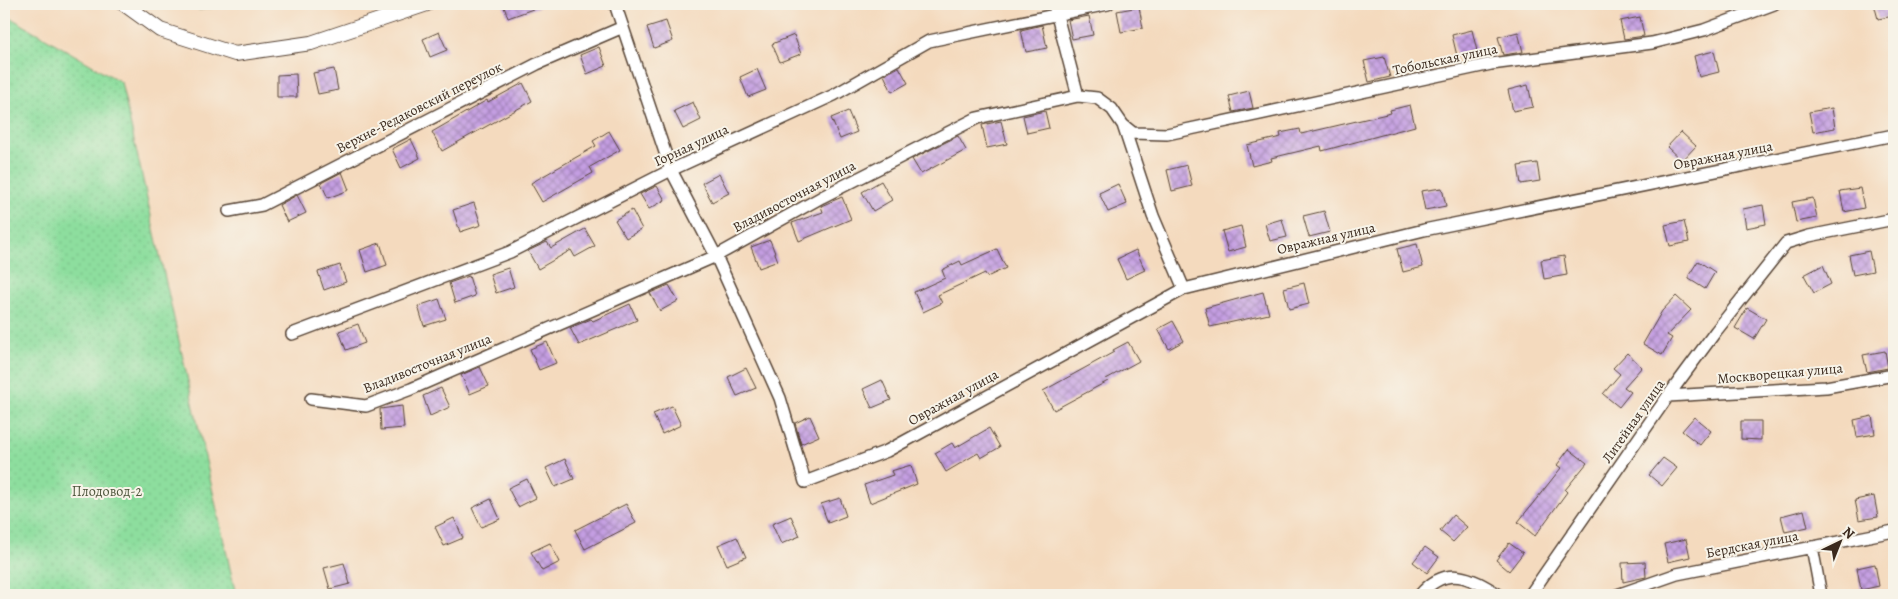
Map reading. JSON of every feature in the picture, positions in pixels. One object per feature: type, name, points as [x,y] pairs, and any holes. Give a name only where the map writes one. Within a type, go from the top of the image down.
[{"type":"street","points":[[124,4],[160,30],[235,54],[310,43],[427,4]]},
{"type":"street","points":[[615,4],[671,170],[716,256]]},
{"type":"street","name":"Горная улица","points":[[292,334],[510,252],[671,170],[834,95],[929,41],[1055,9],[1108,4]]},
{"type":"street","name":"Тобольская улица","points":[[1122,125],[1133,133],[1167,134],[1491,64],[1652,43],[1704,30],[1774,4]]},
{"type":"street","points":[[1055,9],[1078,96]]},
{"type":"street","name":"Верхне-Редаковский переулок","points":[[229,210],[262,205],[537,64],[623,27]]},
{"type":"street","name":"Владивосточная улица","points":[[311,399],[366,406],[410,390],[716,256],[822,198],[977,118],[1078,96],[1098,98],[1112,109],[1122,125],[1153,216],[1184,289]]},
{"type":"street","name":"Овражная улица","points":[[716,256],[780,398],[805,482],[886,451],[1184,289],[1424,230],[1894,135]]},
{"type":"street","name":"Литейная улица","points":[[1530,595],[1668,396],[1716,331],[1768,269],[1786,243],[1809,236],[1894,219]]},
{"type":"street","name":"Москворецкая улица","points":[[1668,396],[1826,387],[1894,375]]},
{"type":"street","name":"Бердская улица","points":[[1617,595],[1677,574],[1894,531]]},
{"type":"street","points":[[1812,547],[1821,595]]},
{"type":"street","points":[[1420,595],[1435,581],[1460,576],[1482,584],[1499,595]]},
{"type":"green space","points":[[194,4],[232,4],[199,10]]},
{"type":"green space","name":"Плодовод-2","points":[[4,14],[121,82],[236,595],[4,595]]},
{"type":"building","points":[[503,4],[544,4],[544,5],[508,18]]},
{"type":"building","points":[[1874,4],[1894,4],[1894,16],[1878,19]]},
{"type":"building","points":[[1139,7],[1143,28],[1121,32],[1117,11]]},
{"type":"building","points":[[1089,16],[1093,35],[1072,39],[1068,20]]},
{"type":"building","points":[[1640,17],[1644,36],[1624,39],[1620,21]]},
{"type":"building","points":[[666,21],[673,41],[654,48],[647,27]]},
{"type":"building","points":[[1042,25],[1047,48],[1026,52],[1021,30]]},
{"type":"building","points":[[1472,30],[1477,51],[1457,56],[1452,35]]},
{"type":"building","points":[[439,32],[447,50],[430,57],[423,39]]},
{"type":"building","points":[[1518,32],[1523,52],[1503,55],[1498,37]]},
{"type":"building","points":[[794,35],[801,54],[780,62],[772,44]]},
{"type":"building","points":[[599,47],[606,66],[587,74],[580,55]]},
{"type":"building","points":[[1714,51],[1719,72],[1699,77],[1694,56]]},
{"type":"building","points":[[1384,57],[1390,77],[1369,82],[1364,61]]},
{"type":"building","points":[[899,67],[908,83],[892,92],[884,75]]},
{"type":"building","points":[[334,69],[338,90],[318,94],[313,73]]},
{"type":"building","points":[[757,69],[766,90],[748,97],[740,77]]},
{"type":"building","points":[[296,74],[297,97],[277,97],[277,75]]},
{"type":"building","points":[[523,83],[532,101],[442,151],[432,132],[487,100],[488,102]]},
{"type":"building","points":[[1528,85],[1533,107],[1513,111],[1508,90]]},
{"type":"building","points":[[1249,91],[1253,108],[1233,112],[1229,96]]},
{"type":"building","points":[[693,102],[701,120],[683,129],[674,111]]},
{"type":"building","points":[[1410,105],[1415,126],[1322,151],[1321,146],[1271,158],[1272,161],[1252,166],[1247,145],[1281,137],[1280,133],[1300,129],[1301,134],[1391,113],[1390,110]]},
{"type":"building","points":[[1832,108],[1835,128],[1813,132],[1809,112]]},
{"type":"building","points":[[848,111],[857,132],[840,139],[831,118]]},
{"type":"building","points":[[1045,111],[1049,128],[1027,133],[1023,116]]},
{"type":"building","points":[[1001,121],[1007,144],[987,148],[982,125]]},
{"type":"building","points":[[609,131],[620,150],[590,167],[593,173],[542,202],[531,183],[596,146],[593,141]]},
{"type":"building","points":[[1681,132],[1696,146],[1682,161],[1667,147]]},
{"type":"building","points":[[958,136],[966,150],[921,174],[912,159]]},
{"type":"building","points":[[411,139],[420,158],[401,168],[392,149]]},
{"type":"building","points":[[1537,163],[1540,181],[1521,184],[1518,166]]},
{"type":"building","points":[[1187,165],[1192,186],[1172,191],[1167,170]]},
{"type":"building","points":[[342,172],[349,190],[328,198],[321,183]]},
{"type":"building","points":[[719,174],[729,193],[712,202],[702,183]]},
{"type":"building","points":[[881,181],[892,200],[873,211],[862,192]]},
{"type":"building","points":[[1118,184],[1127,204],[1108,212],[1099,193]]},
{"type":"building","points":[[657,186],[665,200],[649,209],[640,194]]},
{"type":"building","points":[[1442,188],[1446,206],[1425,210],[1421,191]]},
{"type":"building","points":[[1860,188],[1864,208],[1844,212],[1840,191]]},
{"type":"building","points":[[297,195],[306,213],[287,222],[279,205]]},
{"type":"building","points":[[842,197],[851,219],[799,241],[792,223],[823,212],[821,206]]},
{"type":"building","points":[[1813,198],[1817,218],[1796,222],[1792,202]]},
{"type":"building","points":[[474,203],[481,225],[460,232],[453,210]]},
{"type":"building","points":[[1763,205],[1766,224],[1746,228],[1743,209]]},
{"type":"building","points":[[632,210],[642,229],[626,238],[615,220]]},
{"type":"building","points":[[1324,211],[1330,232],[1309,237],[1303,216]]},
{"type":"building","points":[[1282,219],[1287,237],[1270,241],[1265,224]]},
{"type":"building","points":[[1684,221],[1689,242],[1670,246],[1665,225]]},
{"type":"building","points":[[1241,226],[1246,247],[1228,252],[1222,231]]},
{"type":"building","points":[[585,229],[595,246],[575,257],[571,250],[538,269],[528,251],[547,242],[551,248]]},
{"type":"building","points":[[770,240],[778,261],[759,268],[751,247]]},
{"type":"building","points":[[380,243],[387,265],[367,272],[360,250]]},
{"type":"building","points":[[1417,244],[1423,267],[1403,272],[1397,249]]},
{"type":"building","points":[[997,249],[1006,268],[987,277],[985,273],[938,295],[942,303],[923,312],[914,292],[945,278],[942,270],[960,261],[962,265]]},
{"type":"building","points":[[1136,250],[1145,270],[1126,279],[1117,259]]},
{"type":"building","points":[[1869,251],[1873,271],[1853,275],[1849,255]]},
{"type":"building","points":[[1564,256],[1567,275],[1544,279],[1541,260]]},
{"type":"building","points":[[1698,261],[1715,272],[1705,289],[1689,279],[1689,275]]},
{"type":"building","points":[[340,265],[346,282],[324,290],[318,272]]},
{"type":"building","points":[[1823,265],[1831,284],[1814,293],[1804,275]]},
{"type":"building","points":[[508,268],[514,287],[496,293],[490,274]]},
{"type":"building","points":[[469,276],[475,296],[455,303],[449,283]]},
{"type":"building","points":[[1304,283],[1309,304],[1289,309],[1284,288]]},
{"type":"building","points":[[669,285],[678,301],[660,311],[650,293]]},
{"type":"building","points":[[1263,292],[1269,314],[1210,327],[1205,308]]},
{"type":"building","points":[[1676,296],[1691,310],[1667,335],[1672,338],[1662,355],[1643,344],[1662,311]]},
{"type":"building","points":[[439,299],[446,319],[424,326],[418,306]]},
{"type":"building","points":[[630,304],[637,320],[579,345],[570,328],[591,319],[593,321]]},
{"type":"building","points":[[1747,308],[1766,319],[1754,339],[1735,328]]},
{"type":"building","points":[[1173,321],[1184,341],[1169,349],[1158,329]]},
{"type":"building","points":[[358,324],[365,343],[346,350],[339,331]]},
{"type":"building","points":[[547,342],[556,363],[539,370],[530,349]]},
{"type":"building","points":[[1128,342],[1139,361],[1106,379],[1108,381],[1054,410],[1043,391],[1114,352],[1113,350]]},
{"type":"building","points":[[1885,351],[1888,368],[1867,372],[1863,355]]},
{"type":"building","points":[[1627,353],[1642,367],[1624,387],[1631,392],[1619,407],[1603,394],[1620,374],[1613,368]]},
{"type":"building","points":[[480,367],[489,386],[470,394],[461,375]]},
{"type":"building","points":[[746,368],[756,388],[737,396],[728,377]]},
{"type":"building","points":[[882,380],[891,400],[872,408],[863,389]]},
{"type":"building","points":[[441,388],[450,407],[430,416],[423,396]]},
{"type":"building","points":[[402,406],[404,428],[381,430],[380,409]]},
{"type":"building","points":[[672,406],[681,425],[662,434],[653,414]]},
{"type":"building","points":[[810,416],[819,436],[801,444],[795,423]]},
{"type":"building","points":[[1872,416],[1875,434],[1857,437],[1854,420]]},
{"type":"building","points":[[1694,417],[1711,431],[1700,445],[1682,431]]},
{"type":"building","points":[[1741,421],[1761,421],[1761,440],[1741,439]]},
{"type":"building","points":[[989,428],[1000,447],[981,458],[978,453],[946,472],[935,453],[952,443],[955,448]]},
{"type":"building","points":[[1569,449],[1587,463],[1565,490],[1567,492],[1535,536],[1518,522],[1561,468],[1557,465]]},
{"type":"building","points":[[1663,458],[1677,468],[1662,486],[1649,475]]},
{"type":"building","points":[[565,459],[574,479],[555,487],[546,468]]},
{"type":"building","points":[[911,465],[917,484],[870,503],[864,485],[893,475],[891,471]]},
{"type":"building","points":[[527,479],[536,498],[518,507],[508,488]]},
{"type":"building","points":[[1874,496],[1878,517],[1859,520],[1855,500]]},
{"type":"building","points":[[840,498],[846,516],[828,523],[821,504]]},
{"type":"building","points":[[491,499],[500,519],[481,527],[472,508]]},
{"type":"building","points":[[626,504],[636,523],[585,549],[575,530]]},
{"type":"building","points":[[1804,510],[1808,527],[1785,532],[1781,516]]},
{"type":"building","points":[[1453,515],[1467,527],[1453,542],[1440,531]]},
{"type":"building","points":[[791,516],[800,536],[781,544],[772,524]]},
{"type":"building","points":[[454,518],[463,538],[444,546],[435,527]]},
{"type":"building","points":[[737,537],[746,557],[727,565],[718,545]]},
{"type":"building","points":[[1686,539],[1690,557],[1668,562],[1664,544]]},
{"type":"building","points":[[550,543],[560,562],[542,571],[531,552]]},
{"type":"building","points":[[1509,543],[1523,553],[1509,571],[1496,560]]},
{"type":"building","points":[[1425,547],[1439,557],[1427,573],[1413,562]]},
{"type":"building","points":[[1645,562],[1646,577],[1623,582],[1622,563]]},
{"type":"building","points":[[344,563],[350,584],[330,589],[324,568]]},
{"type":"building","points":[[1875,564],[1879,586],[1861,590],[1857,568]]}]
